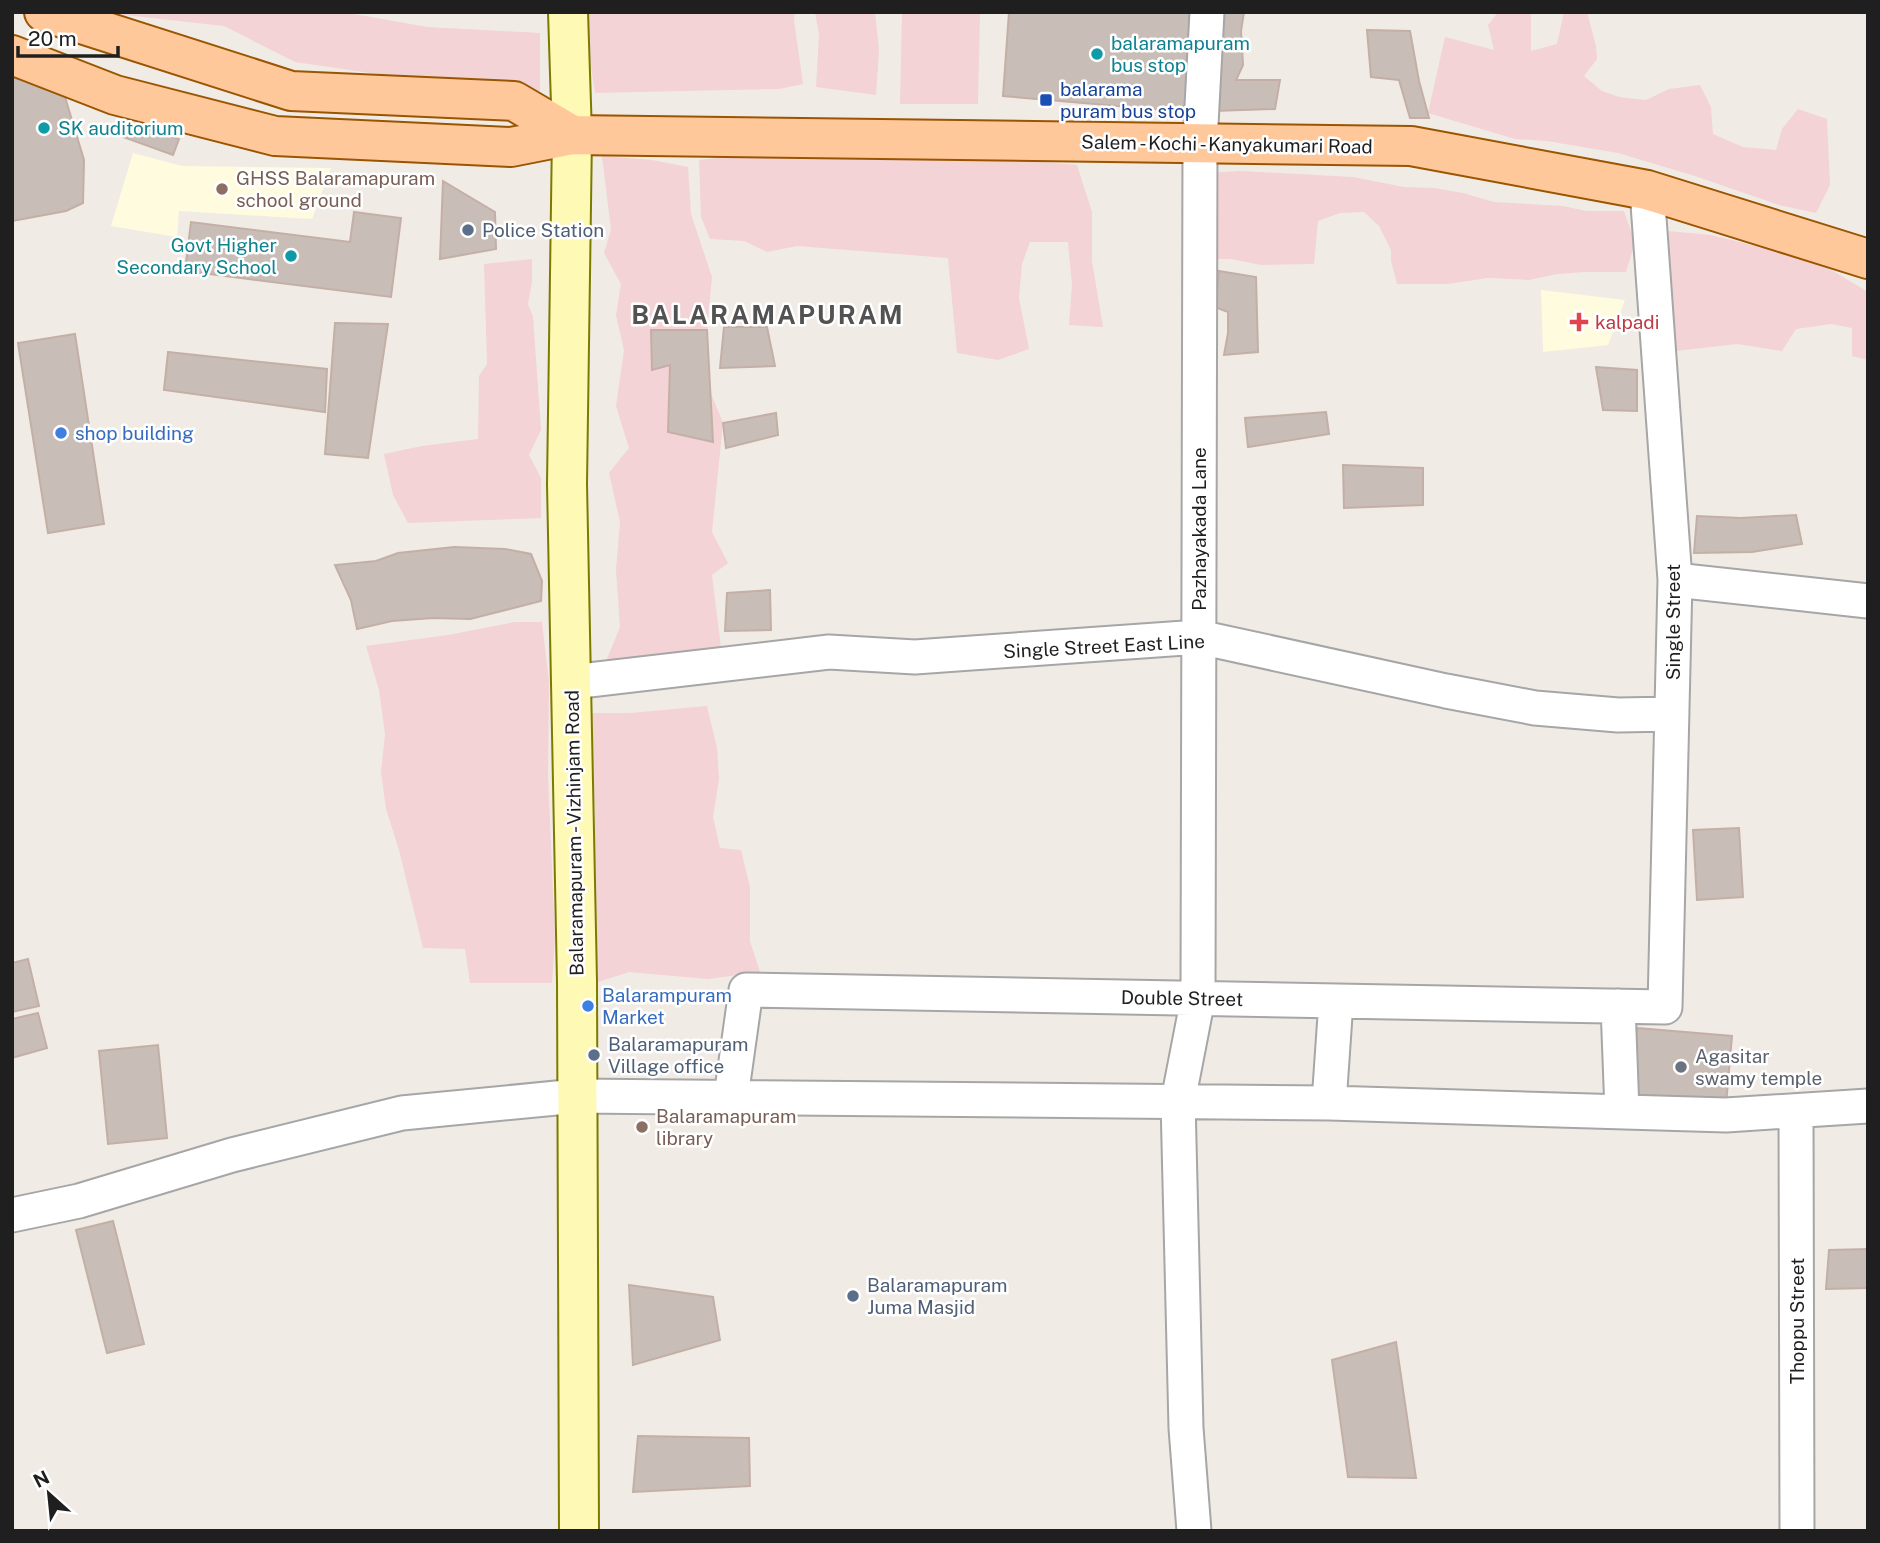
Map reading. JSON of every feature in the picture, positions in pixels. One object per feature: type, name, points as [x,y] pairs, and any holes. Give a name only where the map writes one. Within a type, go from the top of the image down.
[{"type":"main road","points":[[44,12],[291,91],[514,101],[572,135]]},
{"type":"main road","name":"Balaramapuram - Vizhinjam Road","points":[[568,12],[572,135],[567,484],[577,1096],[579,1531]]},
{"type":"main road","name":"Salem - Kochi - Kanyakumari Road","points":[[12,55],[115,95],[275,136],[511,147],[572,135],[1411,146],[1647,190],[1868,259]]},
{"type":"street","name":"Pazhayakada Lane","points":[[1194,1531],[1186,1429],[1178,1101],[1198,998],[1200,143],[1208,12]]},
{"type":"street","name":"Single Street","points":[[1618,1006],[1665,1007],[1675,580],[1647,190]]},
{"type":"street","points":[[1675,580],[1868,601]]},
{"type":"street","name":"Single Street East Line","points":[[572,682],[830,652],[915,657],[1199,637],[1535,708],[1618,715],[1672,713]]},
{"type":"street","name":"Double Street","points":[[731,1097],[746,990],[1618,1006]]},
{"type":"street","points":[[1329,1103],[1336,1001]]},
{"type":"street","points":[[1618,1006],[1622,1111]]},
{"type":"street","points":[[12,1215],[79,1200],[232,1155],[402,1113],[577,1096],[1329,1103],[1726,1115],[1868,1106]]},
{"type":"street","name":"Thoppu Street","points":[[1796,1111],[1797,1531]]},
{"type":"shaded area","points":[[97,12],[343,12],[427,27],[540,33],[540,91],[384,75],[295,62],[224,26]]},
{"type":"shaded area","points":[[579,12],[795,12],[803,84],[779,89],[595,93],[587,40]]},
{"type":"shaded area","points":[[815,12],[875,12],[879,50],[876,95],[816,87],[819,35]]},
{"type":"shaded area","points":[[902,12],[980,12],[978,104],[900,104]]},
{"type":"shaded area","points":[[1498,12],[1531,12],[1531,51],[1557,44],[1564,12],[1587,12],[1597,59],[1584,76],[1602,91],[1619,97],[1646,100],[1669,89],[1700,85],[1711,107],[1713,134],[1743,147],[1776,150],[1782,129],[1798,109],[1827,119],[1830,185],[1816,213],[1779,205],[1618,153],[1547,141],[1515,139],[1428,113],[1445,37],[1494,50],[1488,25]]},
{"type":"shaded area","name":"GHSS Balaramapuram school ground","points":[[133,153],[182,166],[331,168],[312,219],[179,211],[177,237],[111,226]]},
{"type":"shaded area","points":[[742,155],[1006,159],[1077,165],[1092,212],[1092,261],[1103,327],[1069,325],[1072,285],[1068,242],[1030,242],[1022,264],[1019,298],[1029,349],[998,360],[957,353],[948,258],[797,246],[767,252],[744,241],[710,239],[701,217],[699,160]]},
{"type":"shaded area","points":[[602,156],[652,160],[688,167],[691,214],[712,277],[707,330],[710,391],[723,423],[712,532],[728,563],[712,575],[721,648],[604,666],[620,627],[616,570],[620,522],[609,473],[629,448],[616,406],[624,350],[616,315],[621,284],[604,253],[611,230]]},
{"type":"shaded area","points":[[1241,171],[1353,177],[1404,187],[1463,193],[1494,202],[1563,206],[1586,211],[1624,211],[1635,243],[1626,272],[1557,274],[1529,280],[1488,278],[1448,284],[1397,284],[1391,250],[1379,226],[1364,212],[1340,213],[1318,221],[1314,264],[1261,265],[1231,259],[1208,259],[1207,173]]},
{"type":"shaded area","points":[[1668,231],[1711,235],[1800,257],[1833,271],[1868,292],[1868,360],[1852,356],[1852,328],[1831,324],[1796,329],[1782,351],[1737,344],[1676,351],[1669,324]]},
{"type":"shaded area","points":[[532,259],[528,304],[533,317],[541,430],[529,455],[541,478],[541,518],[408,523],[393,495],[384,454],[478,439],[479,376],[487,364],[484,264]]},
{"type":"shaded area","name":"kalpadi","points":[[1541,290],[1625,300],[1608,345],[1543,352]]},
{"type":"shaded area","points":[[515,622],[542,622],[549,682],[548,776],[555,939],[552,983],[470,983],[465,949],[423,948],[386,809],[381,772],[385,734],[379,690],[366,646],[448,635]]},
{"type":"shaded area","points":[[707,706],[717,748],[719,779],[713,817],[720,848],[741,850],[750,887],[750,941],[760,972],[708,979],[629,972],[595,983],[592,909],[595,810],[589,743],[590,713],[630,713]]},
{"type":"building","name":"balaramapuram bus stop","points":[[1009,12],[1190,12],[1187,112],[1003,96]]},
{"type":"building","points":[[1218,12],[1244,12],[1241,31],[1243,65],[1236,80],[1280,80],[1275,109],[1214,111]]},
{"type":"building","points":[[1367,30],[1410,31],[1429,118],[1410,118],[1399,80],[1371,77]]},
{"type":"building","name":"SK auditorium","points":[[12,66],[48,82],[65,97],[84,160],[83,203],[66,211],[12,221]]},
{"type":"building","points":[[128,122],[179,139],[173,155],[123,137]]},
{"type":"building","name":"Police Station","points":[[443,181],[495,212],[496,249],[440,259]]},
{"type":"building","name":"Govt Higher Secondary School","points":[[354,212],[401,218],[391,297],[185,271],[191,222],[350,242]]},
{"type":"building","points":[[1219,271],[1256,277],[1258,352],[1224,355],[1228,312],[1215,307]]},
{"type":"building","points":[[335,323],[388,324],[368,458],[325,454]]},
{"type":"building","points":[[724,327],[767,327],[775,366],[720,368]]},
{"type":"building","points":[[651,330],[707,330],[713,442],[668,432],[670,365],[652,370]]},
{"type":"building","name":"shop building","points":[[75,334],[104,524],[48,533],[18,343]]},
{"type":"building","points":[[168,352],[327,369],[325,412],[164,390]]},
{"type":"building","points":[[1596,367],[1637,370],[1637,411],[1603,410]]},
{"type":"building","points":[[1326,412],[1329,434],[1248,447],[1245,418]]},
{"type":"building","points":[[776,413],[778,435],[726,448],[723,423]]},
{"type":"building","points":[[1343,465],[1423,468],[1423,505],[1344,508]]},
{"type":"building","points":[[1796,515],[1802,544],[1752,552],[1694,553],[1697,516],[1741,518]]},
{"type":"building","points":[[454,547],[505,549],[531,554],[542,581],[541,601],[470,619],[392,621],[357,629],[351,600],[335,565],[376,561],[398,553]]},
{"type":"building","points":[[770,590],[771,630],[725,631],[727,593]]},
{"type":"building","points":[[1739,828],[1743,897],[1697,900],[1693,830]]},
{"type":"building","points":[[28,959],[39,1006],[12,1012],[12,963]]},
{"type":"building","points":[[38,1013],[47,1048],[12,1058],[12,1019]]},
{"type":"building","name":"Agasitar swamy temple","points":[[1637,1028],[1732,1036],[1726,1105],[1631,1098]]},
{"type":"building","points":[[158,1045],[167,1138],[108,1144],[99,1051]]},
{"type":"building","points":[[113,1221],[144,1344],[107,1353],[76,1230]]},
{"type":"building","points":[[1868,1249],[1868,1288],[1826,1289],[1829,1250]]},
{"type":"building","points":[[629,1285],[713,1297],[720,1340],[633,1365]]},
{"type":"building","points":[[1396,1342],[1416,1478],[1348,1477],[1332,1360]]},
{"type":"building","points":[[638,1436],[749,1438],[750,1486],[633,1492]]},
{"type":"place","name":"balaramapuram bus stop","points":[[1097,54]]},
{"type":"place","name":"balarama puram bus stop","points":[[1046,100]]},
{"type":"place","name":"SK auditorium","points":[[44,128]]},
{"type":"place","name":"GHSS Balaramapuram school ground","points":[[222,189]]},
{"type":"place","name":"Police Station","points":[[468,230]]},
{"type":"place","name":"Govt Higher Secondary School","points":[[291,256]]},
{"type":"place","name":"kalpadi","points":[[1579,322]]},
{"type":"place","name":"shop building","points":[[61,433]]},
{"type":"place","name":"Balarampuram Market","points":[[588,1006]]},
{"type":"place","name":"Balaramapuram Village office","points":[[594,1055]]},
{"type":"place","name":"Agasitar swamy temple","points":[[1681,1067]]},
{"type":"place","name":"Balaramapuram library","points":[[642,1127]]},
{"type":"place","name":"Balaramapuram Juma Masjid","points":[[853,1296]]},
{"type":"district","name":"BALARAMAPURAM","points":[[768,314]]}]
